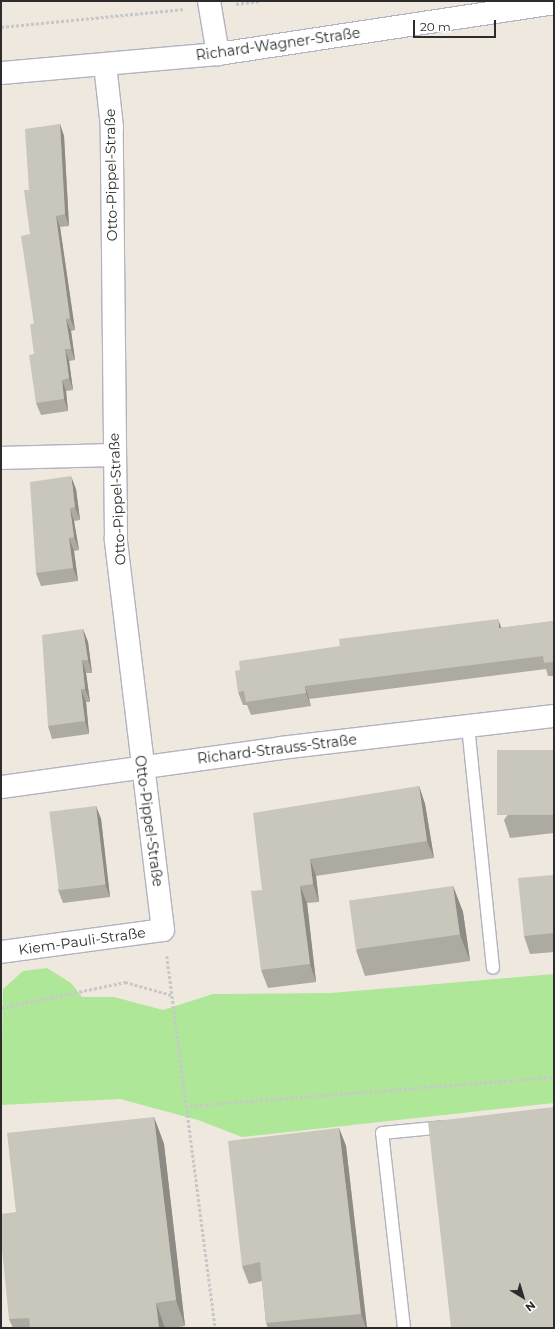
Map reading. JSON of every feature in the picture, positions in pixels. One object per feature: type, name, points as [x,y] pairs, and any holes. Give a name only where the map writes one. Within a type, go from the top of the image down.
[{"type":"street","name":"Richard-Wagner-Straße","points":[[1,73],[218,54],[554,3]]},
{"type":"street","points":[[210,4],[218,54]]},
{"type":"street","name":"Otto-Pippel-Straße","points":[[105,65],[112,127],[113,455],[116,538],[141,767],[163,930]]},
{"type":"street","points":[[1,458],[113,455]]},
{"type":"street","name":"Richard-Strauss-Straße","points":[[1,786],[141,767],[554,716]]},
{"type":"street","name":"Kiem-Pauli-Straße","points":[[1,952],[163,930]]},
{"type":"lane","points":[[468,726],[493,968]]},
{"type":"lane","points":[[404,1328],[382,1134],[460,1125]]},
{"type":"path","points":[[1,27],[210,4],[261,1]]},
{"type":"path","points":[[163,930],[215,1328]]},
{"type":"path","points":[[1,1008],[125,982],[172,995]]},
{"type":"path","points":[[185,1106],[554,1077]]},
{"type":"green space","points":[[47,968],[71,983],[82,997],[114,997],[163,1010],[213,994],[331,993],[554,974],[554,1103],[242,1137],[198,1120],[120,1099],[1,1105],[3,989],[23,971]]},
{"type":"building","points":[[60,124],[65,214],[56,216],[70,318],[66,319],[71,349],[65,349],[69,378],[62,380],[64,399],[36,403],[29,355],[34,354],[30,324],[34,324],[21,236],[30,234],[24,190],[29,190],[25,129]]},
{"type":"building","points":[[71,476],[75,507],[70,508],[74,537],[69,538],[73,568],[36,573],[30,482]]},
{"type":"building","points":[[498,619],[499,628],[554,621],[554,662],[544,663],[543,656],[305,686],[306,693],[246,702],[244,691],[238,692],[235,671],[240,670],[239,661],[340,646],[339,639]]},
{"type":"building","points":[[83,629],[88,660],[82,660],[85,689],[81,689],[85,721],[48,726],[42,635]]},
{"type":"building","points":[[497,750],[554,750],[554,815],[497,815]]},
{"type":"building","points":[[419,786],[427,841],[310,859],[313,884],[300,886],[310,964],[261,970],[251,891],[262,890],[253,813]]},
{"type":"building","points":[[96,806],[106,884],[59,890],[49,812]]},
{"type":"building","points":[[554,875],[554,933],[524,936],[518,878]]},
{"type":"building","points":[[453,886],[460,935],[356,949],[349,901]]},
{"type":"building","points":[[554,1107],[554,1328],[451,1328],[428,1122]]},
{"type":"building","points":[[154,1117],[176,1300],[156,1303],[159,1328],[30,1328],[29,1318],[9,1319],[1,1239],[1,1214],[16,1212],[7,1133]]},
{"type":"building","points":[[339,1128],[361,1314],[266,1323],[260,1262],[242,1266],[228,1141]]}]
